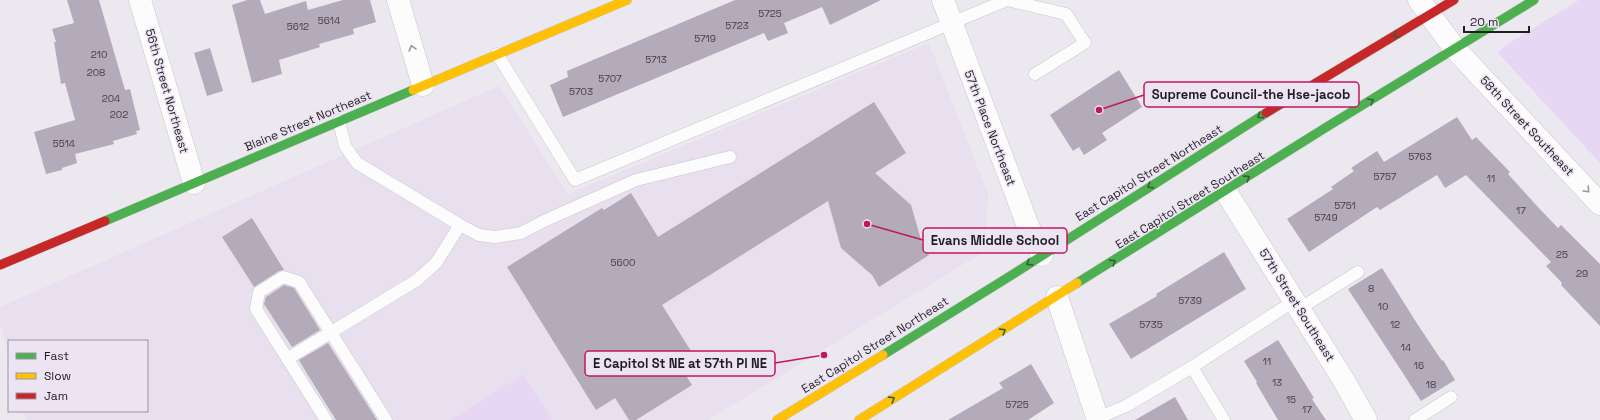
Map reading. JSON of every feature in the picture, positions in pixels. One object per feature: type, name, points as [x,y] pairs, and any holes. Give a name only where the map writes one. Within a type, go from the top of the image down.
[{"type":"main road","name":"Blaine Street Northeast","points":[[0,266],[423,85],[627,0]]},
{"type":"main road","name":"East Capitol Street Northeast","points":[[777,420],[1042,255],[1267,112],[1424,8],[1454,0]]},
{"type":"main road","name":"East Capitol Street Southeast","points":[[859,420],[1226,192],[1325,128],[1534,0]]},
{"type":"street","name":"56th Street Northeast","points":[[140,0],[194,183]]},
{"type":"street","points":[[398,0],[423,85]]},
{"type":"street","name":"57th Place Northeast","points":[[943,0],[1028,226],[1042,255]]},
{"type":"street","name":"58th Street Southeast","points":[[1424,8],[1455,49],[1600,204]]},
{"type":"street","name":"57th Street Southeast","points":[[1226,192],[1343,379],[1366,420]]},
{"type":"street","points":[[1057,297],[1096,419]]},
{"type":"lane","points":[[497,54],[575,180],[1007,0],[1066,14],[1085,43],[1035,74]]},
{"type":"lane","points":[[339,121],[345,146],[357,163],[460,225],[479,235],[495,237],[521,233],[544,221],[636,180],[730,157]]},
{"type":"lane","points":[[287,359],[417,280],[436,263],[460,225]]},
{"type":"lane","points":[[1096,419],[1126,406],[1297,305],[1358,272]]},
{"type":"lane","points":[[326,420],[256,309],[259,292],[283,277],[299,282],[386,420]]},
{"type":"lane","points":[[1192,367],[1224,420]]},
{"type":"lane","points":[[1415,420],[1452,397]]},
{"type":"shaded area","points":[[1579,0],[1600,0],[1600,163],[1498,53],[1506,45]]},
{"type":"shaded area","points":[[929,43],[988,194],[985,251],[708,420],[26,420],[24,412],[148,412],[148,340],[8,340],[8,352],[0,323],[0,307],[499,86],[568,194]]},
{"type":"shaded area","points":[[523,375],[552,420],[452,420],[452,419]]},
{"type":"building","points":[[67,0],[99,0],[125,90],[130,89],[140,130],[136,131],[137,134],[113,141],[114,144],[75,154],[77,163],[62,168],[62,170],[46,174],[34,132],[75,120],[65,83],[61,84],[54,42],[56,42],[52,29],[74,23]]},
{"type":"building","points":[[247,0],[260,0],[265,14],[306,1],[308,10],[343,0],[370,0],[376,22],[353,29],[354,34],[319,44],[320,47],[279,60],[282,74],[252,83],[232,5]]},
{"type":"building","points":[[735,0],[881,0],[830,25],[822,7],[784,23],[788,33],[768,41],[764,33],[563,117],[550,85],[568,77],[567,71]]},
{"type":"building","points":[[210,48],[223,91],[207,96],[194,53]]},
{"type":"building","points":[[1119,70],[1142,107],[1102,133],[1107,140],[1084,155],[1079,147],[1073,151],[1050,115]]},
{"type":"building","points":[[874,102],[906,153],[875,173],[911,205],[922,243],[929,255],[879,287],[872,275],[841,248],[828,201],[662,305],[691,351],[676,360],[692,385],[636,420],[629,420],[615,398],[596,410],[507,267],[602,208],[604,210],[631,193],[658,237]]},
{"type":"building","points":[[1457,117],[1472,140],[1476,137],[1510,172],[1508,174],[1558,228],[1561,225],[1600,264],[1600,326],[1561,285],[1562,283],[1546,266],[1551,262],[1466,175],[1445,188],[1437,175],[1380,210],[1377,207],[1309,252],[1287,219],[1333,189],[1331,187],[1354,171],[1351,168],[1377,151],[1384,162]]},
{"type":"building","points":[[252,218],[284,270],[279,271],[254,287],[222,237]]},
{"type":"building","points":[[1224,252],[1246,289],[1131,359],[1109,324],[1157,296],[1156,294]]},
{"type":"building","points":[[1382,268],[1455,380],[1421,401],[1348,289]]},
{"type":"building","points":[[284,285],[294,288],[320,330],[292,347],[264,304],[266,297]]},
{"type":"building","points":[[1278,340],[1314,398],[1312,399],[1326,420],[1278,420],[1244,361]]},
{"type":"building","points":[[328,343],[377,420],[336,420],[299,360]]},
{"type":"building","points":[[1031,364],[1054,403],[1028,420],[948,420],[1003,388],[999,383]]},
{"type":"building","points":[[1175,397],[1188,420],[1135,420]]},
{"type":"traffic: fast","points":[[1077,283],[1325,128],[1534,0]]},
{"type":"traffic: fast","points":[[105,221],[413,90]]},
{"type":"traffic: fast","points":[[883,355],[1266,113]]},
{"type":"traffic: slow","points":[[413,90],[627,0]]},
{"type":"traffic: slow","points":[[859,420],[1077,283]]},
{"type":"traffic: slow","points":[[777,420],[883,355]]},
{"type":"traffic: jam","points":[[1266,113],[1454,0]]},
{"type":"traffic: jam","points":[[0,265],[105,221]]},
{"type":"place","name":"Supreme Council-the Hse-jacob","points":[[1099,110]]},
{"type":"place","name":"Evans Middle School","points":[[867,224]]},
{"type":"place","name":"E Capitol St NE at 57th Pl NE","points":[[824,355]]}]
